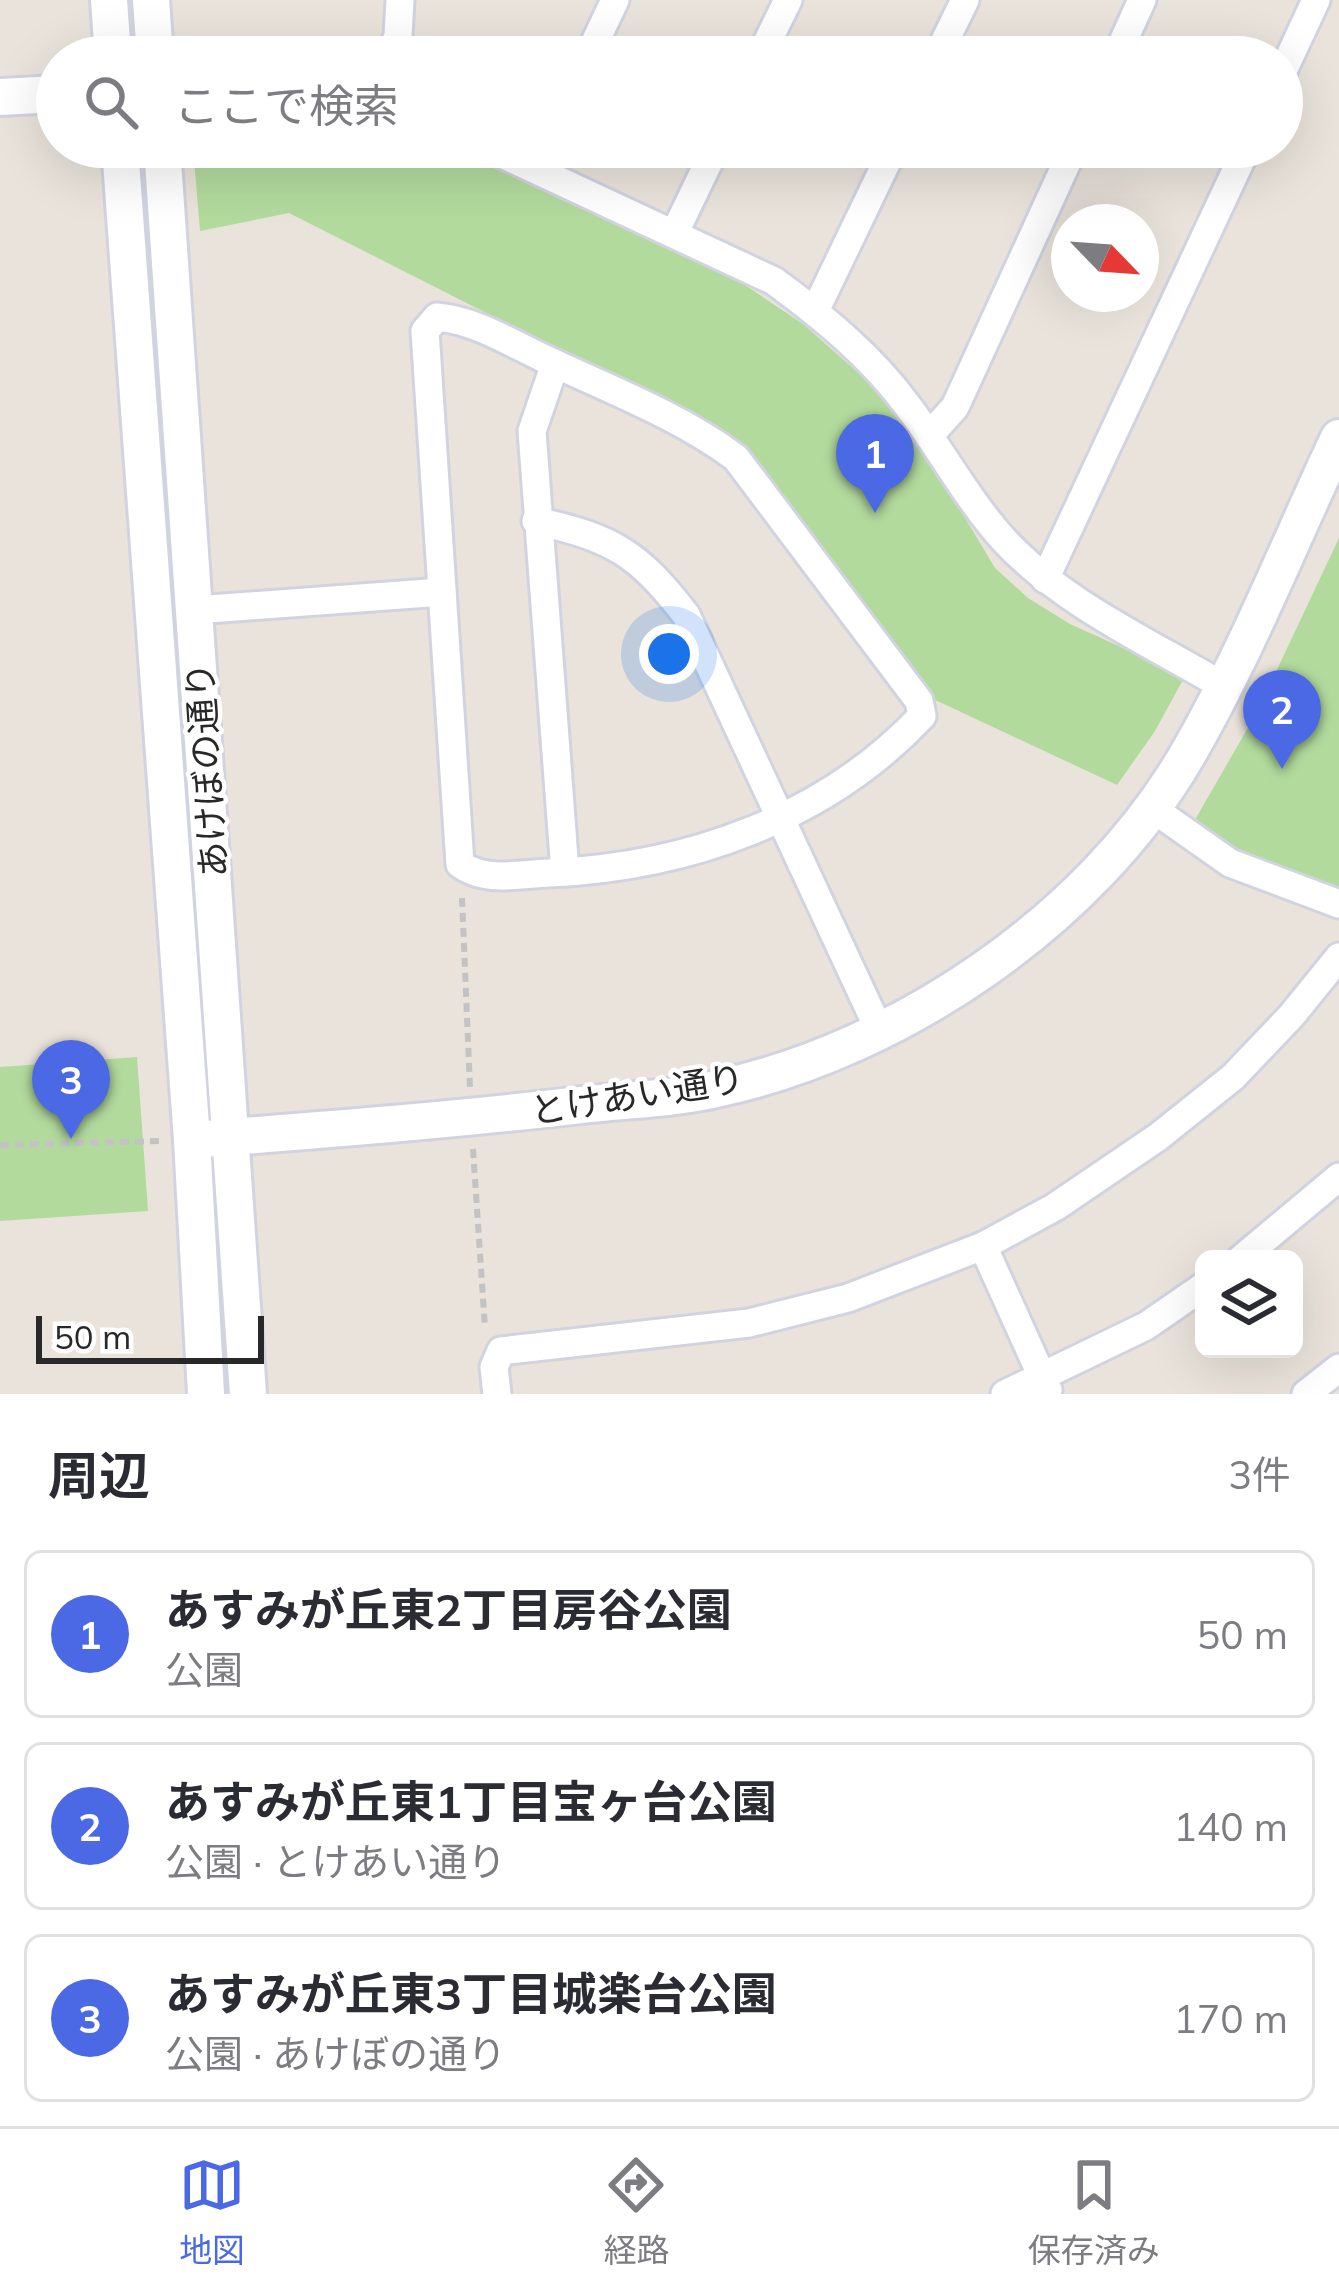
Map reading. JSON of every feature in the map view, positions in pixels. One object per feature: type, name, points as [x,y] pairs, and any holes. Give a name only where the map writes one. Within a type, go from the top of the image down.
[{"type":"street","points":[[109,0],[112,36]]},
{"type":"street","points":[[151,0],[154,36]]},
{"type":"street","points":[[398,36],[400,0]]},
{"type":"street","points":[[598,36],[615,0]]},
{"type":"street","points":[[770,36],[788,0]]},
{"type":"street","points":[[947,36],[965,0]]},
{"type":"street","points":[[1126,36],[1142,0]]},
{"type":"street","points":[[1299,36],[1316,0]]},
{"type":"street","points":[[0,97],[36,95]]},
{"type":"street","name":"あけぼの通り","points":[[122,168],[206,1394]]},
{"type":"street","name":"あけぼの通り","points":[[163,168],[248,1394]]},
{"type":"street","points":[[558,168],[774,281],[815,311],[872,364],[1001,537],[1045,579],[1222,686]]},
{"type":"street","points":[[675,232],[706,168]]},
{"type":"street","points":[[815,311],[884,168]]},
{"type":"street","points":[[928,436],[955,407],[1065,168]]},
{"type":"street","points":[[1045,579],[1237,168]]},
{"type":"street","points":[[437,317],[458,319],[555,364],[703,434],[736,458],[920,701],[922,716],[852,776],[735,840],[666,860],[476,876],[460,864],[425,331],[437,317]]},
{"type":"street","points":[[555,364],[532,431],[565,872]]},
{"type":"street","name":"とけあい通り","points":[[192,1140],[471,1118],[716,1090],[880,1032],[954,990],[1028,936],[1095,874],[1152,808],[1186,758],[1326,498],[1339,438]]},
{"type":"street","points":[[536,521],[613,544],[652,572],[686,615],[880,1032]]},
{"type":"street","points":[[195,610],[442,592]]},
{"type":"street","points":[[1152,808],[1230,863],[1339,904]]},
{"type":"street","points":[[497,1394],[494,1367],[501,1352],[515,1347],[749,1323],[848,1298],[982,1246],[1072,1196],[1158,1137],[1233,1077],[1339,957]]},
{"type":"street","points":[[1252,1250],[1337,1182]]},
{"type":"street","points":[[982,1246],[1046,1386]]},
{"type":"street","points":[[1004,1394],[1046,1386],[1195,1292]]},
{"type":"street","points":[[1306,1394],[1339,1367]]},
{"type":"path","points":[[0,1144],[192,1140]]},
{"type":"green space","points":[[195,168],[499,168],[736,279],[803,324],[872,385],[927,454],[995,568],[1028,598],[1070,624],[1185,676],[1155,731],[1117,785],[931,698],[690,416],[289,213],[200,231]]},
{"type":"green space","points":[[1339,538],[1339,890],[1236,853],[1192,825],[1257,712]]},
{"type":"green space","points":[[137,1057],[148,1211],[0,1221],[0,1067]]},
{"type":"place","name":"あすみが丘東2丁目房谷公園","points":[[875,513]]},
{"type":"place","name":"あすみが丘東1丁目宝ヶ台公園","points":[[1282,769]]},
{"type":"place","name":"あすみが丘東3丁目城楽台公園","points":[[71,1139]]}]
